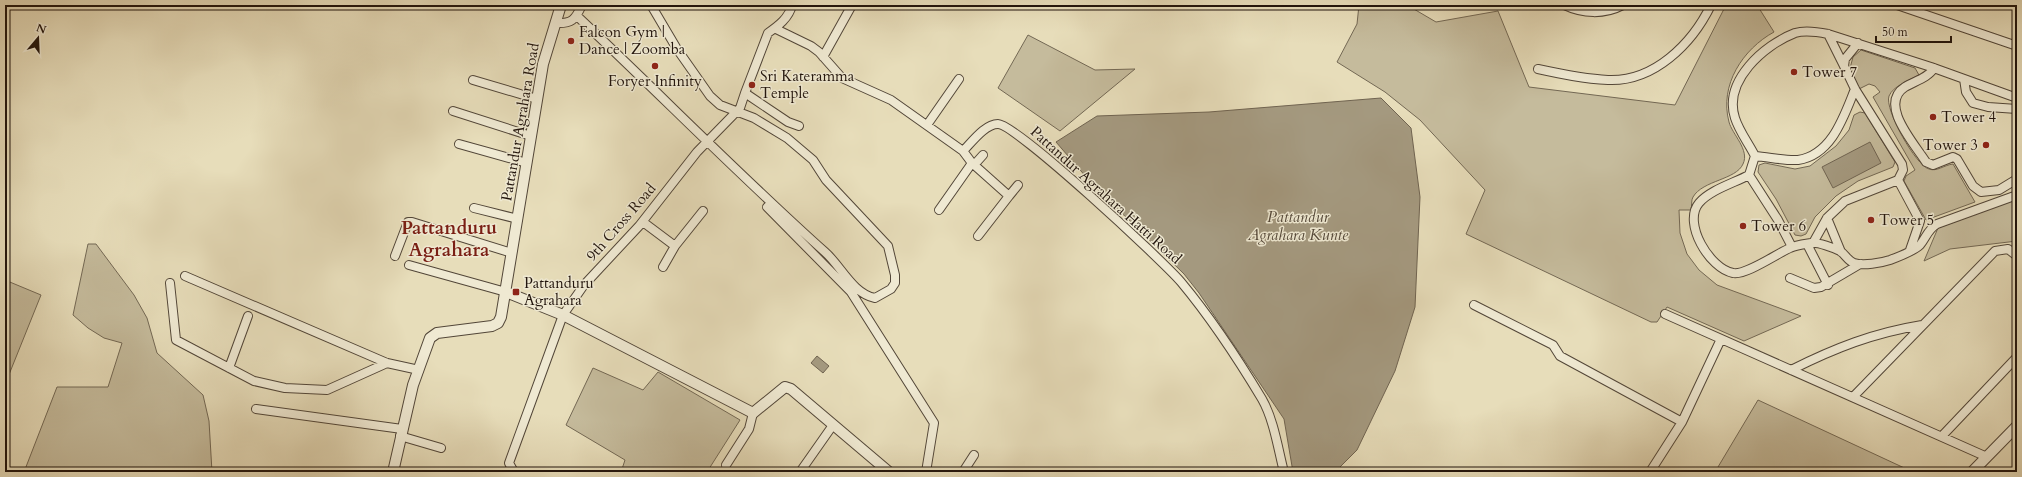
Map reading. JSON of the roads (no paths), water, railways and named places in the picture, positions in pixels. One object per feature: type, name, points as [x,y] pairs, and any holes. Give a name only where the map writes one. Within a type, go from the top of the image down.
[{"type":"street","name":"Pattandur Agrahara Road","points":[[419,370],[430,338],[438,333],[492,326],[498,323],[501,317],[543,64],[561,5]]},
{"type":"street","points":[[555,23],[566,24],[576,18],[582,5]]},
{"type":"street","points":[[577,16],[792,222],[834,260],[861,294],[875,298],[891,289],[896,275],[888,246],[826,180],[813,160],[787,138],[754,118],[720,105],[710,96],[677,49],[651,5]]},
{"type":"street","points":[[792,5],[789,14],[776,29],[800,40],[819,52],[834,71],[848,82],[882,95],[927,125],[962,151],[973,164],[1009,196]]},
{"type":"street","points":[[823,57],[852,5]]},
{"type":"street","points":[[1564,5],[1576,10],[1596,13],[1616,9],[1623,5]]},
{"type":"street","points":[[1538,69],[1609,81],[1638,76],[1664,63],[1680,48],[1694,33],[1711,5]]},
{"type":"street","points":[[1897,5],[2017,46]]},
{"type":"street","name":"9th Cross Road","points":[[514,472],[509,463],[563,315],[584,285],[643,222],[697,152],[740,108],[765,38],[768,33],[776,29]]},
{"type":"street","points":[[1841,252],[1810,244],[1792,247],[1750,269],[1734,274],[1721,269],[1706,255],[1698,240],[1694,222],[1694,213],[1698,205],[1704,198],[1749,175],[1755,156],[1735,118],[1734,100],[1740,78],[1757,56],[1781,40],[1796,33],[1815,31],[1858,43],[1934,68],[2017,98]]},
{"type":"street","points":[[1810,244],[1827,218],[1845,202],[1898,180],[1902,174],[1902,164],[1855,89],[1828,34]]},
{"type":"street","points":[[1844,66],[1846,59],[1858,43]]},
{"type":"street","points":[[1934,68],[1931,74],[1904,87],[1897,95],[1894,103],[1895,111],[1926,162],[1933,165],[1953,157],[1957,159],[1973,186],[1981,192],[1986,206]]},
{"type":"street","points":[[927,125],[959,78]]},
{"type":"street","points":[[1964,79],[1966,92],[1972,102],[1979,106],[2017,109]]},
{"type":"street","points":[[473,80],[537,99]]},
{"type":"street","points":[[1755,156],[1799,160],[1821,151],[1838,129],[1855,89]]},
{"type":"street","points":[[745,92],[788,122],[799,126]]},
{"type":"street","points":[[453,111],[531,136]]},
{"type":"street","name":"Pattandur Agrahara Hatti Road","points":[[962,151],[990,126],[1002,124],[1013,130],[1064,172],[1180,280],[1200,306],[1263,401],[1284,472]]},
{"type":"street","points":[[459,144],[527,163]]},
{"type":"street","points":[[938,210],[973,164],[983,155]]},
{"type":"street","points":[[1749,175],[1778,220],[1792,247]]},
{"type":"street","points":[[1981,192],[1999,190],[2017,179]]},
{"type":"street","points":[[1898,180],[1920,221],[1910,250]]},
{"type":"street","points":[[978,236],[1018,185]]},
{"type":"street","points":[[1790,278],[1814,288],[1828,285],[1860,264],[1889,260],[1919,246],[1930,230],[1937,224],[2017,195]]},
{"type":"street","points":[[767,207],[851,292],[934,423],[926,472]]},
{"type":"street","points":[[474,208],[518,219]]},
{"type":"street","points":[[663,268],[675,246],[703,211]]},
{"type":"street","points":[[1827,218],[1841,252],[1847,259],[1860,264]]},
{"type":"street","points":[[395,256],[408,222],[512,253]]},
{"type":"street","points":[[643,222],[675,246]]},
{"type":"street","points":[[1810,244],[1828,285]]},
{"type":"street","points":[[1853,397],[1995,251],[2008,249],[2017,256]]},
{"type":"street","points":[[409,264],[506,292],[563,315],[753,413]]},
{"type":"street","points":[[185,276],[387,362],[419,370],[413,385],[401,432],[393,472]]},
{"type":"street","points":[[170,284],[176,340],[254,381],[284,388],[327,390],[387,362]]},
{"type":"street","points":[[1474,305],[1553,345],[1560,356],[1682,422]]},
{"type":"street","points":[[1664,314],[1987,457]]},
{"type":"street","points":[[229,368],[248,316]]},
{"type":"street","points":[[1791,370],[1845,344],[1893,330],[1922,325]]},
{"type":"street","points":[[1650,472],[1682,422],[1721,339]]},
{"type":"street","points":[[1942,436],[2017,357]]},
{"type":"street","points":[[726,465],[749,429],[753,413],[785,387],[791,389],[885,471]]},
{"type":"street","points":[[256,409],[401,432],[441,448]]},
{"type":"street","points":[[800,472],[833,425]]},
{"type":"street","points":[[1972,472],[2017,426]]},
{"type":"street","points":[[963,472],[974,455]]},
{"type":"water","name":"Pattandur Agrahara Kunte","points":[[1381,98],[1411,128],[1420,197],[1415,307],[1395,371],[1357,450],[1335,472],[1293,472],[1284,419],[1199,293],[1184,274],[1093,185],[1056,142],[1097,116],[1209,112]]},
{"type":"water","points":[[1870,142],[1881,163],[1833,188],[1822,167]]},
{"type":"water","points":[[817,356],[829,366],[823,373],[811,363]]},
{"type":"place","name":"Falcon Gym | Dance | Zoomba","points":[[571,41]]},
{"type":"place","name":"Foryer Infinity","points":[[655,66]]},
{"type":"place","name":"Tower 7","points":[[1794,72]]},
{"type":"place","name":"Sri Kateramma Temple","points":[[752,85]]},
{"type":"place","name":"Tower 4","points":[[1933,117]]},
{"type":"place","name":"Tower 3","points":[[1986,145]]},
{"type":"place","name":"Tower 5","points":[[1871,220]]},
{"type":"place","name":"Tower 6","points":[[1743,226]]},
{"type":"place","name":"Pattanduru Agrahara","points":[[516,292]]},
{"type":"district","name":"Pattanduru Agrahara","points":[[449,238]]}]
